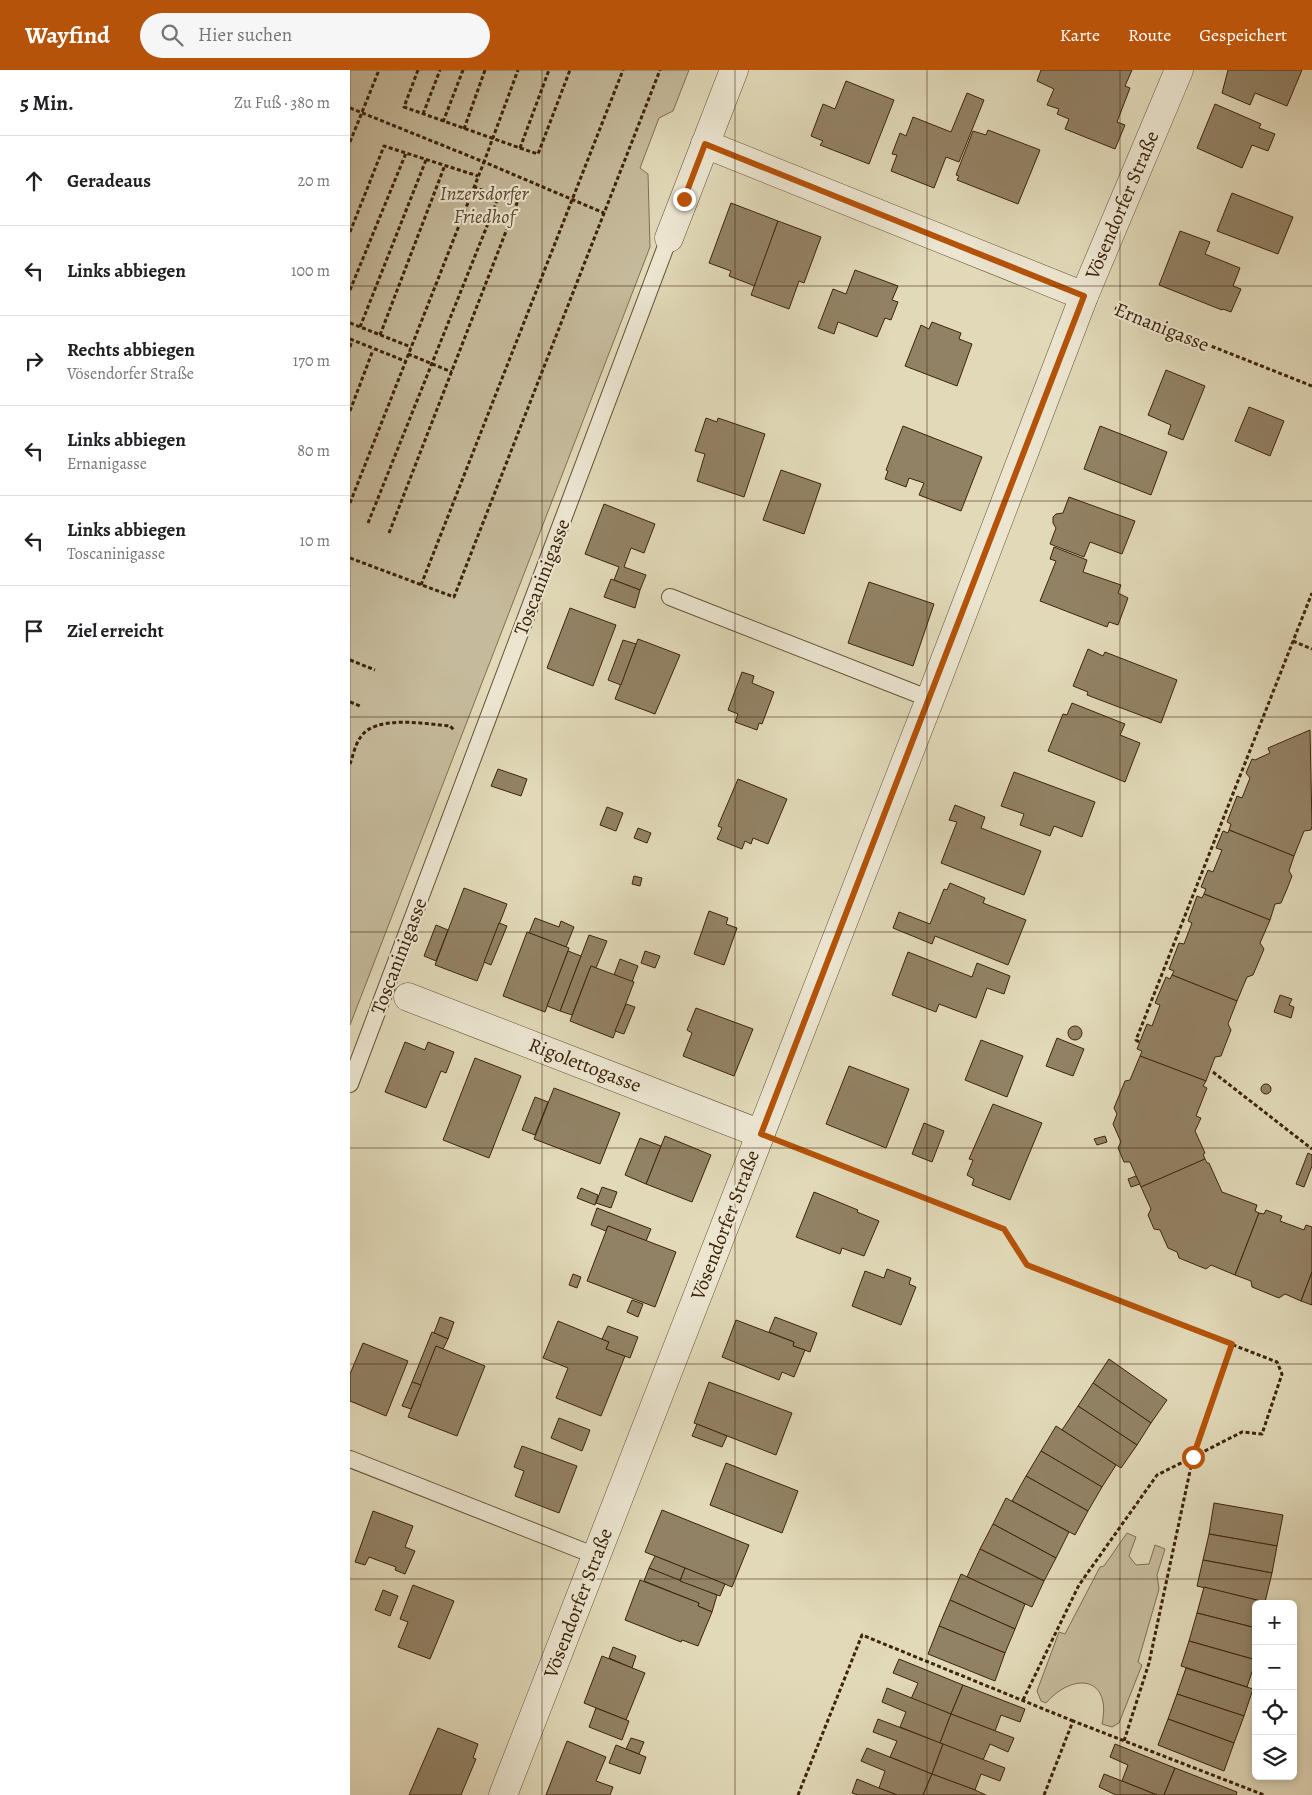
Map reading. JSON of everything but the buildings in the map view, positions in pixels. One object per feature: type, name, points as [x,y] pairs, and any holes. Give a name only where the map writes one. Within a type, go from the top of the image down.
[{"type":"street","name":"Toscaninigasse","points":[[669,238],[734,70]]},
{"type":"street","name":"Vösendorfer Straße","points":[[503,1795],[930,699],[1084,296],[1180,70]]},
{"type":"street","points":[[705,144],[1084,296]]},
{"type":"street","name":"Rigolettogasse","points":[[408,997],[761,1134]]},
{"type":"lane","name":"Toscaninigasse","points":[[350,1084],[669,238]]},
{"type":"lane","points":[[670,597],[930,699]]},
{"type":"lane","points":[[350,1459],[596,1556]]},
{"type":"path","points":[[350,142],[379,70]]},
{"type":"path","points":[[418,70],[404,107],[492,140],[538,154],[570,70]]},
{"type":"path","points":[[423,114],[440,70]]},
{"type":"path","points":[[443,122],[463,70]]},
{"type":"path","points":[[464,129],[485,70]]},
{"type":"path","points":[[350,503],[484,162],[518,70]]},
{"type":"path","points":[[520,148],[549,70]]},
{"type":"path","points":[[420,584],[623,70]]},
{"type":"path","points":[[350,558],[454,597],[660,70]]},
{"type":"path","points":[[350,108],[604,213]]},
{"type":"path","points":[[350,232],[384,146],[478,176]]},
{"type":"path","points":[[350,290],[406,153]]},
{"type":"path","points":[[360,327],[426,160]]},
{"type":"path","points":[[380,335],[445,166]]},
{"type":"path","points":[[389,533],[517,203],[474,187]]},
{"type":"path","points":[[368,523],[499,196]]},
{"type":"path","name":"Ernanigasse","points":[[1084,296],[1312,386]]},
{"type":"path","points":[[350,323],[411,347]]},
{"type":"path","points":[[350,346],[351,340],[406,361]]},
{"type":"path","points":[[350,411],[373,350]]},
{"type":"path","points":[[408,354],[452,372]]},
{"type":"path","points":[[1139,1042],[1136,1040],[1312,593]]},
{"type":"path","points":[[1292,641],[1312,649]]},
{"type":"path","points":[[350,660],[375,670]]},
{"type":"path","points":[[350,702],[360,706]]},
{"type":"path","points":[[350,764],[360,737],[378,724],[412,722],[450,726],[466,742],[483,734]]},
{"type":"path","points":[[1213,1072],[1312,1149]]},
{"type":"path","points":[[761,1134],[1004,1229],[1027,1265],[1277,1362],[1282,1374],[1262,1434],[1242,1432],[1157,1475],[1079,1585],[1023,1700]]},
{"type":"path","points":[[1124,1741],[1149,1663],[1193,1457],[1232,1344]]},
{"type":"path","points":[[798,1795],[862,1635],[1073,1721],[1264,1795]]},
{"type":"path","points":[[1044,1795],[1073,1721]]},
{"type":"green space","name":"Inzersdorfer Friedhof","points":[[350,70],[689,70],[673,111],[659,118],[640,168],[648,174],[650,247],[350,1025]]},
{"type":"green space","points":[[1127,1533],[1136,1537],[1129,1556],[1136,1565],[1149,1564],[1155,1545],[1165,1549],[1157,1575],[1159,1589],[1138,1662],[1142,1665],[1119,1723],[1112,1727],[1102,1724],[1104,1708],[1101,1696],[1096,1688],[1088,1684],[1079,1683],[1068,1686],[1046,1703],[1041,1701],[1037,1691],[1059,1632],[1065,1634],[1100,1567],[1104,1566]]},
{"type":"route","points":[[684,199],[705,144],[1084,296],[761,1134],[1004,1229],[1027,1265],[1232,1344],[1193,1457]]}]
